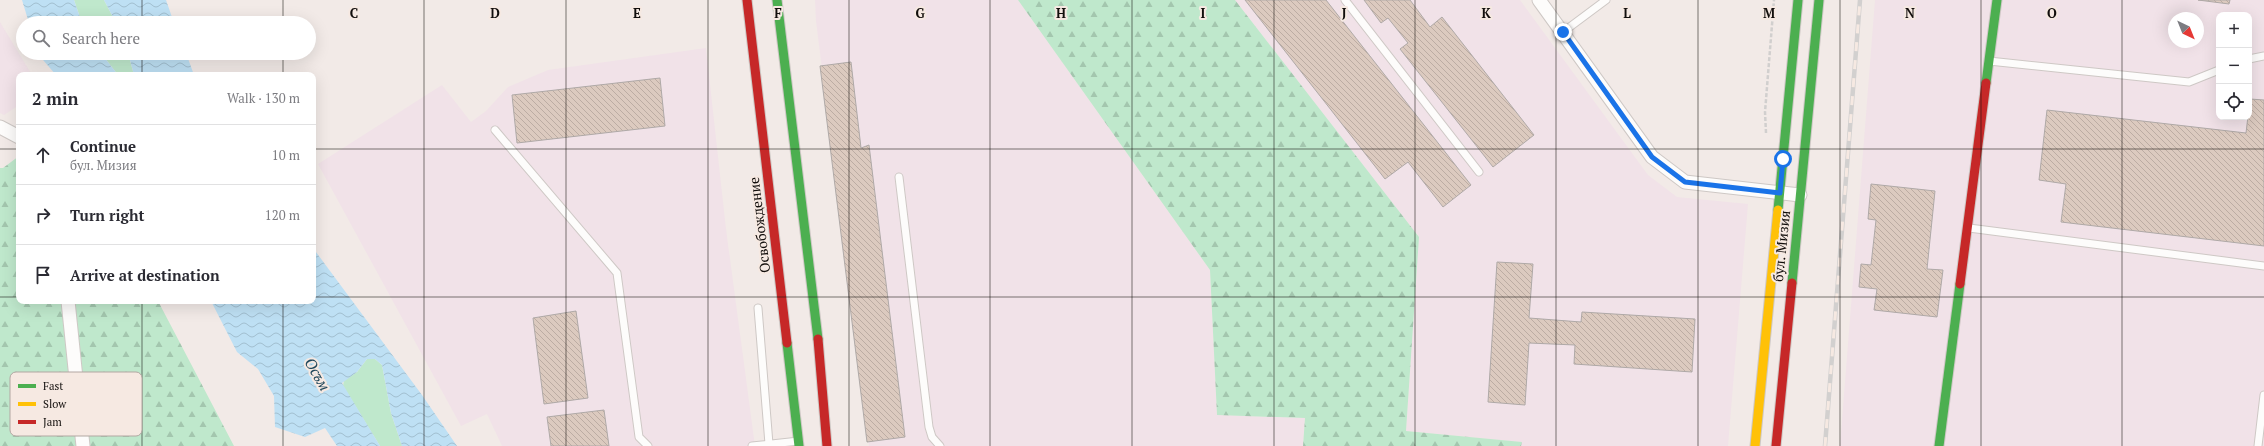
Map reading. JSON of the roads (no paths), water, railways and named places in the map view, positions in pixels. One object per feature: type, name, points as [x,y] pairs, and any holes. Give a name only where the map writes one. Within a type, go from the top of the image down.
[{"type":"street","name":"Освобождение","points":[[747,0],[799,443]]},
{"type":"street","points":[[777,0],[816,316],[827,446]]},
{"type":"street","points":[[1539,0],[1652,157],[1685,182],[1800,195]]},
{"type":"street","name":"бул. Мизия","points":[[1755,446],[1798,0]]},
{"type":"street","name":"бул. Мизия","points":[[1776,446],[1819,0]]},
{"type":"street","points":[[1939,446],[1966,228],[1997,0]]},
{"type":"street","points":[[0,127],[16,135]]},
{"type":"street","points":[[68,304],[75,372]]},
{"type":"street","points":[[82,436],[83,446]]},
{"type":"lane","points":[[1344,0],[1479,172]]},
{"type":"lane","points":[[1563,32],[1606,0]]},
{"type":"lane","points":[[2252,58],[2264,56]]},
{"type":"lane","points":[[1989,61],[2189,82],[2216,71]]},
{"type":"lane","points":[[495,130],[616,273],[639,437],[648,446]]},
{"type":"lane","points":[[899,177],[929,427],[932,437],[940,446]]},
{"type":"lane","points":[[1966,228],[2264,266]]},
{"type":"lane","points":[[758,308],[768,444]]},
{"type":"lane","points":[[2258,446],[2264,395]]},
{"type":"lane","points":[[752,446],[799,443]]},
{"type":"water","points":[[22,0],[74,0],[80,16],[27,16]]},
{"type":"water","points":[[104,0],[166,0],[172,16],[112,16]]},
{"type":"water","points":[[43,60],[106,60],[116,72],[53,72]]},
{"type":"water","points":[[130,60],[189,60],[193,72],[133,72]]},
{"type":"water","name":"Осъм","points":[[316,252],[422,395],[457,446],[402,446],[391,413],[382,365],[375,359],[367,359],[357,372],[342,383],[380,446],[337,446],[325,428],[305,437],[275,427],[274,396],[258,369],[237,352],[213,304],[316,304]]},
{"type":"railway","points":[[1825,446],[1860,0]]}]
